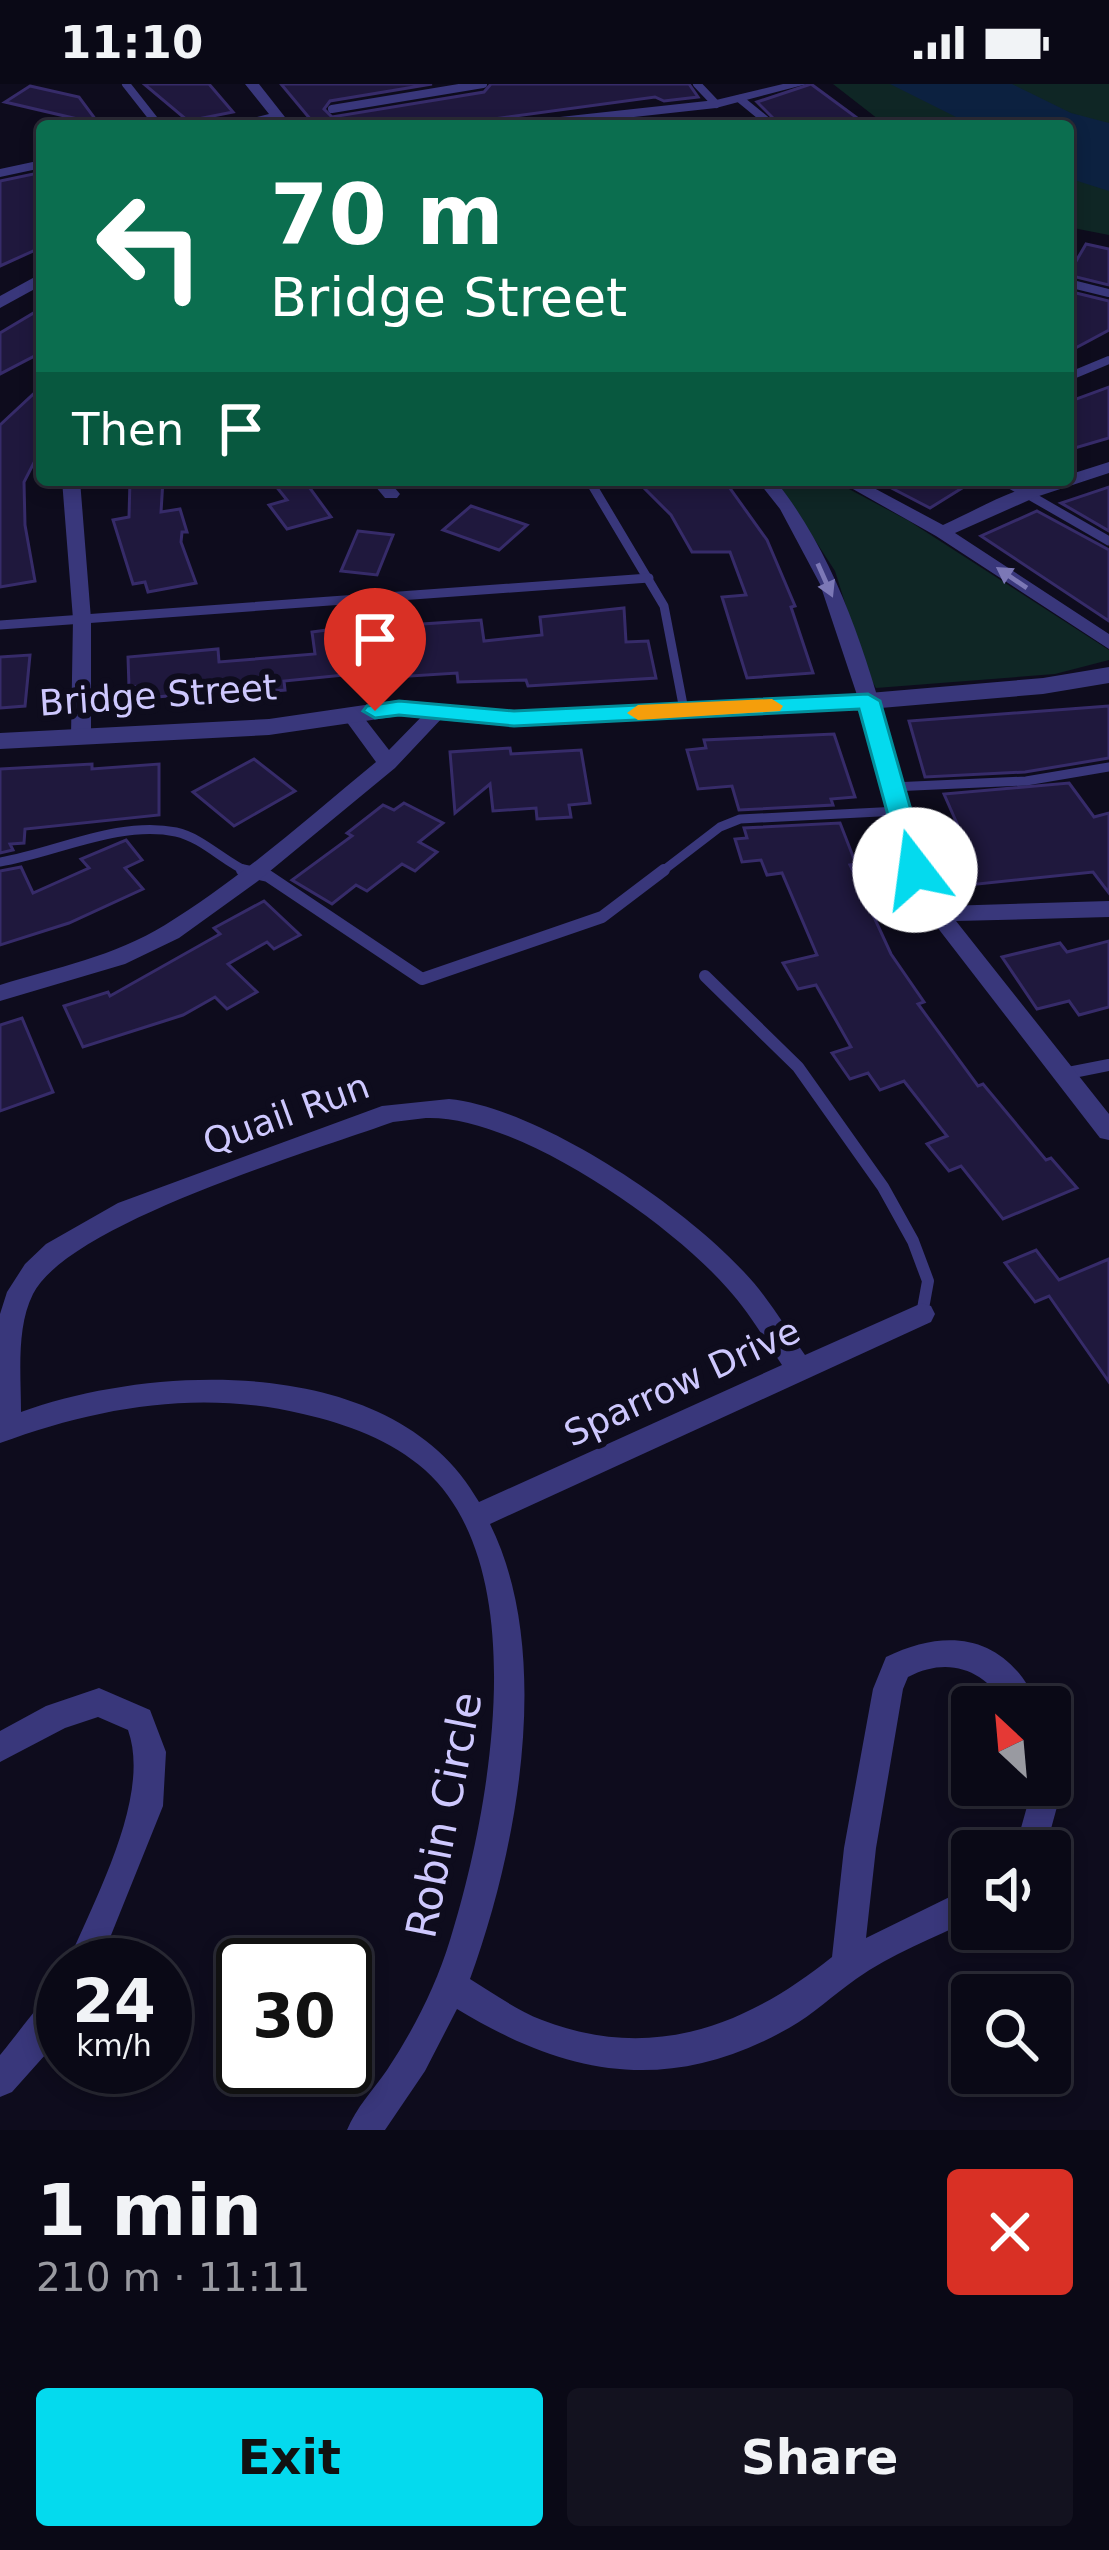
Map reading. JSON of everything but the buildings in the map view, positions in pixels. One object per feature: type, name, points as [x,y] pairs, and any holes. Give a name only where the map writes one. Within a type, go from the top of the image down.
[{"type":"street","points":[[252,84],[279,120]]},
{"type":"street","points":[[569,120],[716,104],[800,84]]},
{"type":"street","points":[[681,120],[716,104]]},
{"type":"street","points":[[0,173],[36,165]]},
{"type":"street","points":[[0,303],[36,282]]},
{"type":"street","points":[[1074,479],[1109,467]]},
{"type":"street","points":[[71,486],[82,619],[81,736]]},
{"type":"street","points":[[771,486],[788,508],[829,584],[868,701],[915,870],[938,914],[1109,1131]]},
{"type":"street","points":[[857,486],[942,532],[1109,643]]},
{"type":"street","points":[[942,532],[1051,486]]},
{"type":"street","name":"Bridge Street","points":[[0,741],[269,727],[399,708],[514,718],[868,701],[1043,686],[1109,675]]},
{"type":"street","points":[[0,993],[135,949],[171,932],[250,876],[388,763],[437,712]]},
{"type":"street","points":[[351,714],[388,763]]},
{"type":"street","points":[[938,914],[1109,909]]},
{"type":"street","name":"Quail Run","points":[[4,1430],[10,1310],[41,1262],[86,1230],[128,1210],[391,1114],[417,1109],[482,1114],[574,1160],[681,1232],[736,1280],[798,1366]]},
{"type":"street","name":"Sparrow Drive","points":[[474,1518],[798,1366],[922,1314]]},
{"type":"street","name":"Robin Circle","points":[[4,1430],[164,1388],[235,1388],[343,1414],[398,1438],[434,1461],[474,1518],[497,1564],[508,1617],[512,1717],[477,1911],[450,1986],[401,2082],[364,2130]]},
{"type":"street","points":[[847,1965],[860,1848],[888,1689],[897,1667],[935,1651],[965,1651],[994,1666],[1009,1686]]},
{"type":"street","points":[[0,1747],[57,1716],[100,1702],[139,1720],[151,1752],[148,1806],[94,1938]]},
{"type":"street","points":[[450,1986],[536,2035],[590,2053],[661,2058],[765,2026],[809,2000],[847,1965],[951,1913]]},
{"type":"street","points":[[0,2080],[36,2040]]},
{"type":"lane","points":[[125,84],[156,120]]},
{"type":"lane","points":[[372,84],[383,98]]},
{"type":"lane","points":[[332,109],[483,84]]},
{"type":"lane","points":[[698,84],[716,104]]},
{"type":"lane","points":[[740,99],[766,120]]},
{"type":"lane","points":[[1074,284],[1109,293]]},
{"type":"lane","points":[[1074,375],[1109,360]]},
{"type":"lane","points":[[593,486],[664,606],[684,710]]},
{"type":"lane","points":[[1016,486],[1109,541]]},
{"type":"lane","points":[[0,625],[649,578]]},
{"type":"lane","points":[[892,787],[1026,781],[1109,767]]},
{"type":"lane","points":[[0,862],[146,830],[180,833],[250,876],[268,876],[422,979],[602,917],[720,827],[740,819],[899,812]]},
{"type":"lane","points":[[705,976],[798,1066],[883,1187],[913,1241],[928,1281],[922,1314]]},
{"type":"lane","points":[[1061,1074],[1109,1065]]},
{"type":"green space","points":[[833,84],[1109,84],[1109,235],[1074,228],[1074,120],[879,120]]},
{"type":"green space","points":[[780,486],[843,486],[909,521],[1109,650],[1109,660],[1055,674],[876,688],[835,571]]},
{"type":"water","points":[[890,84],[1012,84],[1071,113],[1109,123],[1109,191],[1074,180],[1074,120],[962,120]]},
{"type":"slow traffic","points":[[638,713],[772,706]]},
{"type":"route","points":[[375,711],[399,708],[514,718],[868,701],[915,870]]}]
